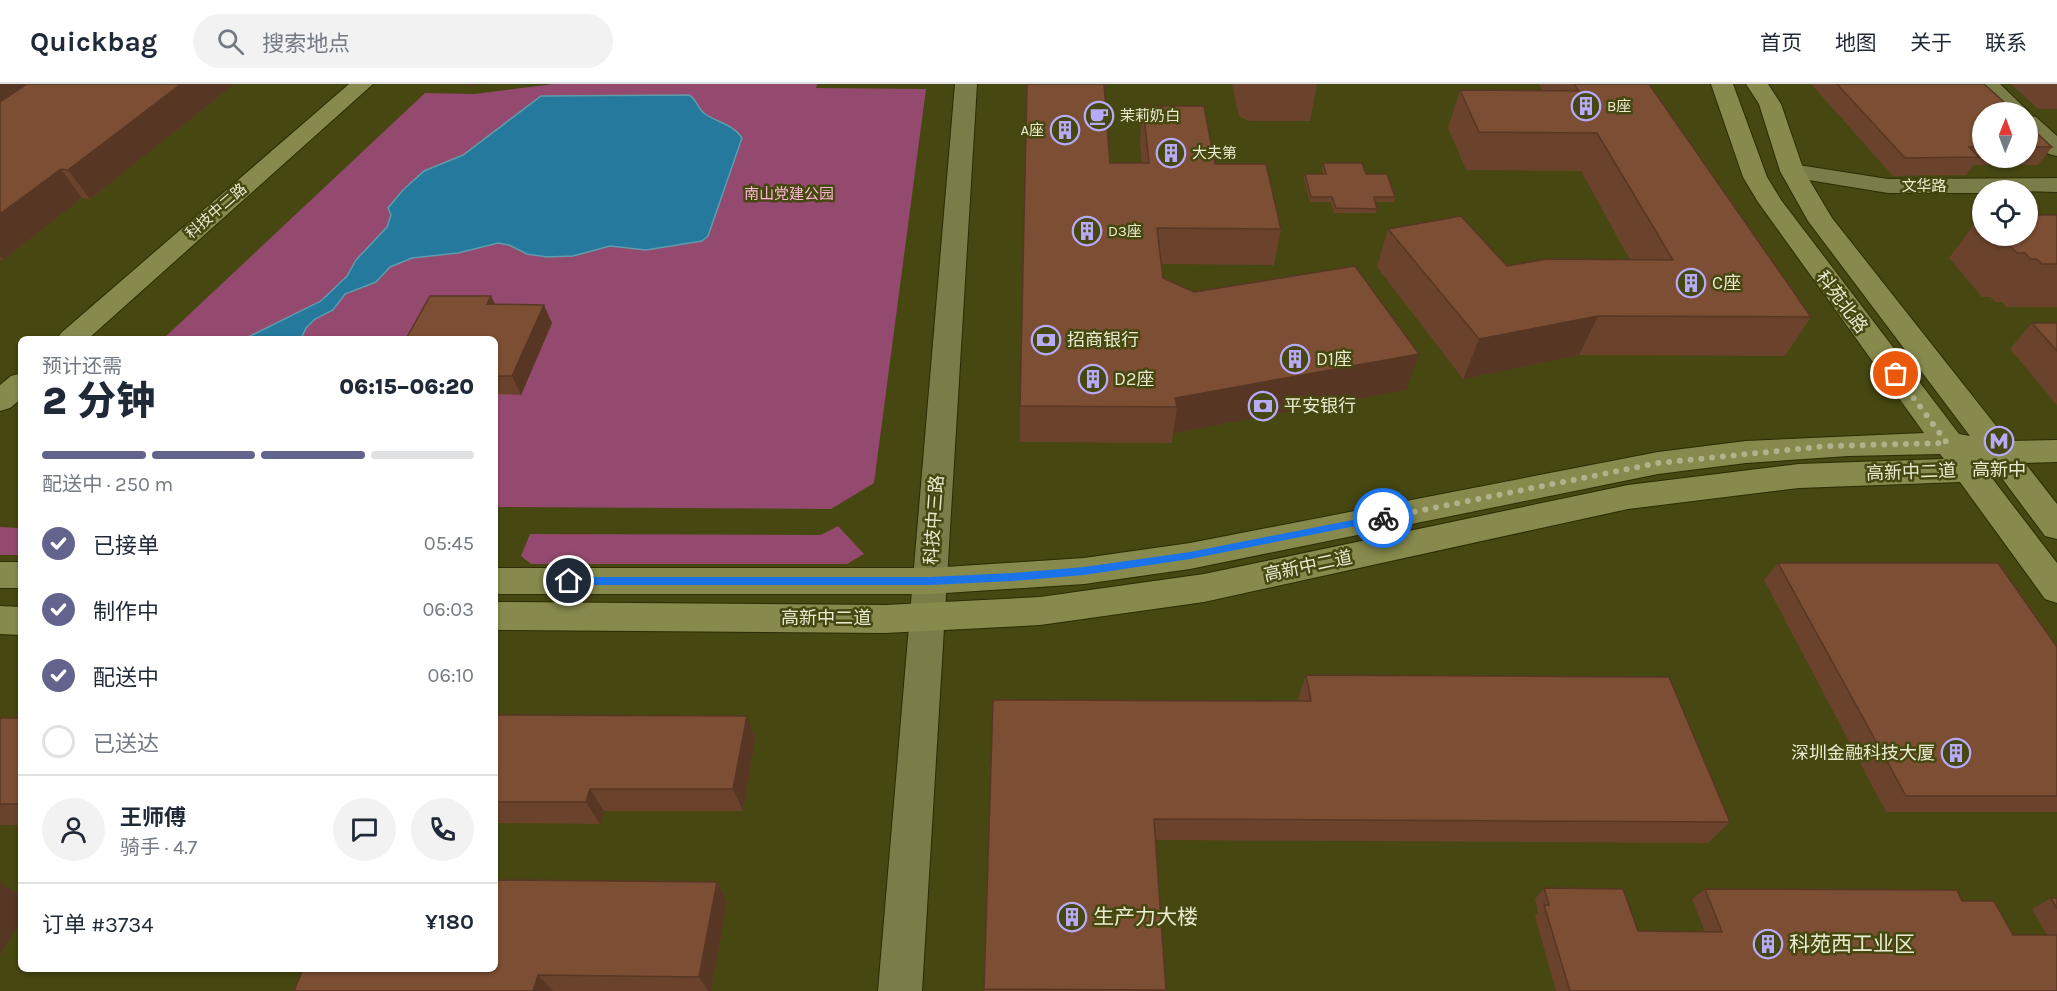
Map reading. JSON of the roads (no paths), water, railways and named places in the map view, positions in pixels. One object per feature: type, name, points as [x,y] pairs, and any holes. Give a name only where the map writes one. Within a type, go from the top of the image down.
[{"type":"main road","name":"科技中二路","points":[[74,336],[362,84]]},
{"type":"main road","name":"科苑北路","points":[[1722,84],[1755,177],[1770,202],[2057,589]]},
{"type":"main road","name":"科苑北路","points":[[1757,84],[1770,105],[1792,171],[1805,197],[1838,245],[2057,526]]},
{"type":"main road","points":[[0,401],[18,386]]},
{"type":"main road","name":"高新中二道","points":[[498,580],[930,581],[1084,571],[1190,556],[1658,463],[1825,446],[1947,443],[1999,452]]},
{"type":"main road","points":[[1999,452],[2057,451]]},
{"type":"main road","name":"高新中二道","points":[[498,616],[927,618],[1040,611],[1204,588],[1558,512],[1708,485],[1799,476],[1968,470],[1999,452]]},
{"type":"main road","points":[[0,575],[18,575]]},
{"type":"main road","points":[[0,620],[18,621]]},
{"type":"street","name":"科技中三路","points":[[900,991],[966,84]]},
{"type":"street","points":[[1987,84],[2007,102]]},
{"type":"street","points":[[2038,131],[2057,149]]},
{"type":"street","name":"文华路","points":[[1792,171],[1888,186],[2057,185]]},
{"type":"water","points":[[689,95],[705,114],[739,134],[742,138],[708,236],[702,241],[646,250],[610,246],[573,256],[547,257],[527,254],[509,245],[498,243],[458,253],[412,258],[390,267],[376,282],[345,294],[333,310],[315,319],[306,328],[302,336],[250,336],[321,301],[347,276],[356,260],[387,227],[391,215],[388,208],[403,190],[424,171],[463,155],[541,96]]},
{"type":"place","name":"B座","points":[[1586,106]]},
{"type":"place","name":"茉莉奶白","points":[[1099,116]]},
{"type":"place","name":"A座","points":[[1065,130]]},
{"type":"place","name":"大夫第","points":[[1171,153]]},
{"type":"place","name":"D3座","points":[[1087,231]]},
{"type":"place","name":"C座","points":[[1691,283]]},
{"type":"place","name":"招商银行","points":[[1046,340]]},
{"type":"place","name":"D1座","points":[[1295,359]]},
{"type":"place","name":"D2座","points":[[1093,379]]},
{"type":"place","name":"平安银行","points":[[1263,406]]},
{"type":"place","name":"高新中","points":[[1999,441]]},
{"type":"place","name":"深圳金融科技大厦","points":[[1956,753]]},
{"type":"place","name":"生产力大楼","points":[[1072,917]]},
{"type":"place","name":"科苑西工业区","points":[[1768,944]]},
{"type":"park label","name":"南山党建公园","points":[[789,194]]}]
